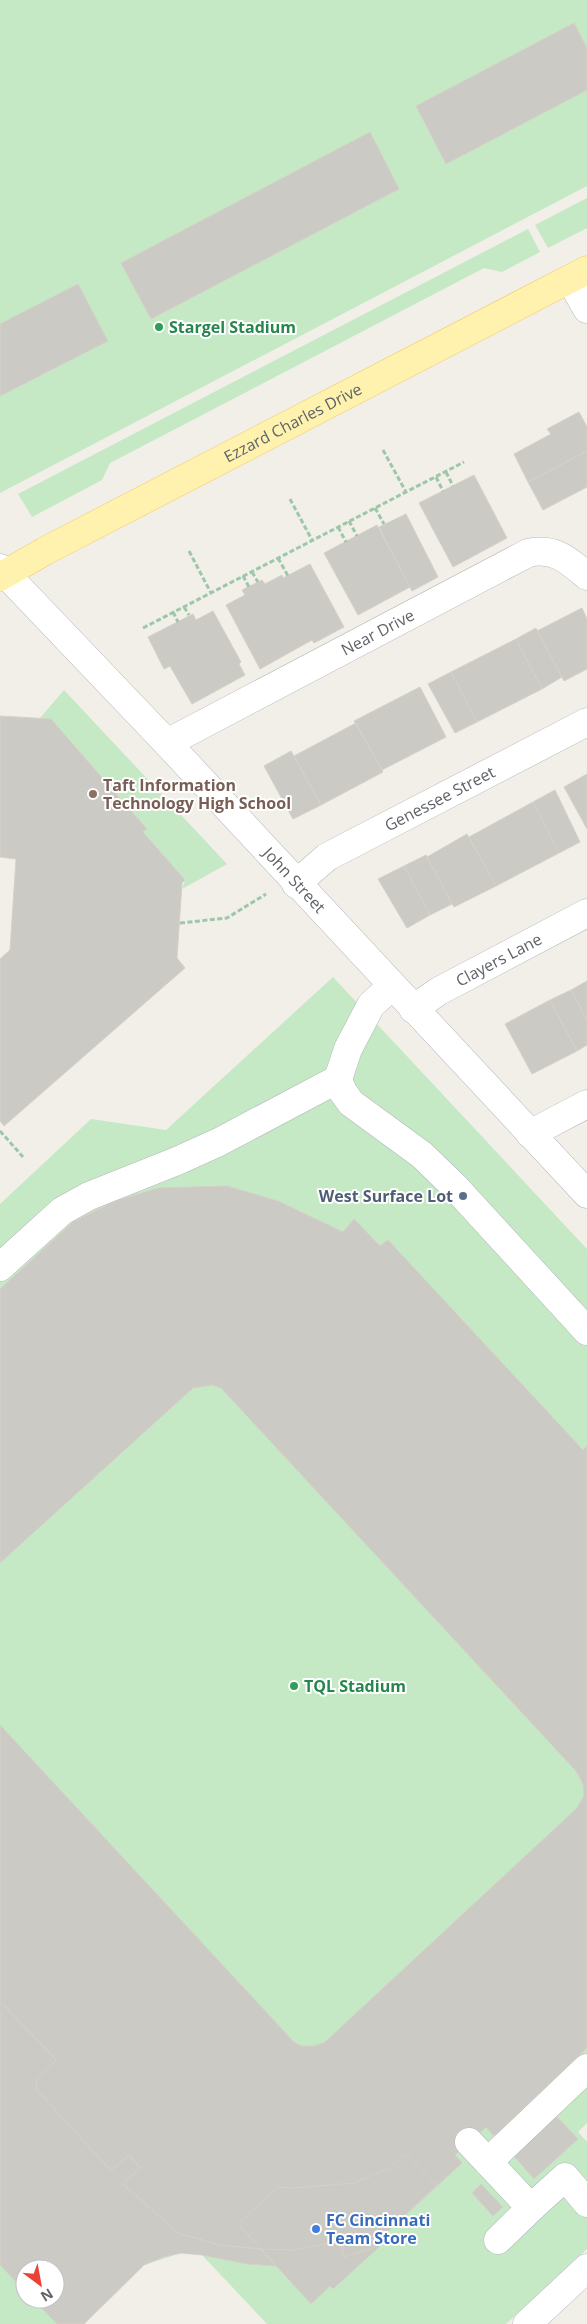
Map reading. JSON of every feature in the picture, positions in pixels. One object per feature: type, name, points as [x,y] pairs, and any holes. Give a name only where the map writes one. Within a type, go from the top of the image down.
[{"type":"main road","name":"Ezzard Charles Drive","points":[[2,573],[579,275]]},
{"type":"street","points":[[579,275],[587,309]]},
{"type":"street","name":"Near Drive","points":[[167,743],[528,553],[542,550],[554,553],[566,559],[587,576]]},
{"type":"street","name":"John Street","points":[[2,573],[167,743],[296,884],[587,1194]]},
{"type":"street","name":"Genessee Street","points":[[296,884],[327,857],[587,722]]},
{"type":"street","name":"Clayers Lane","points":[[413,1009],[439,991],[587,913]]},
{"type":"street","points":[[392,986],[371,1005],[342,1063],[338,1079],[343,1092],[351,1103],[422,1155],[455,1187],[587,1331]]},
{"type":"street","points":[[0,1268],[62,1211],[88,1196],[177,1161],[219,1142],[338,1079]]},
{"type":"street","points":[[530,1134],[587,1104]]},
{"type":"street","points":[[488,2162],[587,2068]]},
{"type":"street","points":[[469,2142],[531,2208]]},
{"type":"street","points":[[498,2240],[565,2177],[587,2203]]},
{"type":"street","points":[[527,2324],[587,2268]]},
{"type":"path","points":[[383,450],[406,492]]},
{"type":"path","points":[[143,628],[464,462]]},
{"type":"path","points":[[446,472],[453,486]]},
{"type":"path","points":[[436,477],[443,491]]},
{"type":"path","points":[[290,498],[312,540]]},
{"type":"path","points":[[375,508],[384,524]]},
{"type":"path","points":[[349,521],[357,536]]},
{"type":"path","points":[[338,527],[346,542]]},
{"type":"path","points":[[189,551],[211,593]]},
{"type":"path","points":[[278,558],[288,576]]},
{"type":"path","points":[[252,572],[258,582]]},
{"type":"path","points":[[243,576],[249,587]]},
{"type":"path","points":[[184,607],[189,615]]},
{"type":"path","points":[[173,612],[178,622]]},
{"type":"path","points":[[180,923],[227,918],[266,894]]},
{"type":"path","points":[[0,1131],[23,1157]]},
{"type":"green space","name":"Stargel Stadium","points":[[0,0],[587,0],[587,186],[0,493]]},
{"type":"green space","points":[[587,198],[587,228],[548,248],[535,225]]},
{"type":"green space","points":[[528,229],[540,252],[502,272],[484,268],[110,463],[102,480],[32,517],[18,494]]},
{"type":"green space","points":[[64,690],[227,864],[182,889],[185,880],[143,832],[147,829],[51,719],[40,718]]},
{"type":"green space","name":"TQL Stadium","points":[[333,977],[587,1249],[587,2123],[578,2132],[587,2142],[587,2249],[506,2324],[267,2324],[202,2255],[181,2253],[144,2265],[84,2324],[0,2324],[0,1204],[91,1119],[166,1130]]},
{"type":"building","points":[[574,23],[587,48],[587,90],[446,164],[416,106]]},
{"type":"building","points":[[370,132],[399,189],[151,319],[121,263]]},
{"type":"building","points":[[78,284],[108,341],[0,396],[0,324]]},
{"type":"building","points":[[579,412],[587,427],[587,451],[528,482],[514,454],[551,434],[547,429]]},
{"type":"building","points":[[587,451],[587,487],[543,510],[528,482]]},
{"type":"building","points":[[474,475],[507,538],[453,567],[419,503]]},
{"type":"building","points":[[406,514],[438,577],[412,591],[379,527]]},
{"type":"building","points":[[377,525],[410,587],[358,615],[324,553]]},
{"type":"building","points":[[310,564],[344,627],[314,643],[312,640],[260,669],[226,605],[245,595],[242,590],[262,580],[265,584],[282,575],[283,578]]},
{"type":"building","points":[[582,608],[587,619],[587,669],[564,681],[537,631]]},
{"type":"building","points":[[213,611],[241,662],[239,664],[245,675],[192,704],[170,666],[164,669],[148,637],[193,614],[196,620]]},
{"type":"building","points":[[536,628],[562,677],[542,689],[516,639]]},
{"type":"building","points":[[516,639],[542,689],[477,722],[451,672]]},
{"type":"building","points":[[451,672],[477,722],[455,733],[428,684]]},
{"type":"building","points":[[420,687],[446,737],[382,770],[354,721]]},
{"type":"building","points":[[0,716],[51,719],[147,829],[143,832],[185,880],[182,883],[177,958],[185,968],[4,1126],[0,1121],[0,959],[10,950],[16,859],[0,857]]},
{"type":"building","points":[[356,723],[383,772],[321,805],[294,756]]},
{"type":"building","points":[[291,751],[321,805],[293,819],[264,766]]},
{"type":"building","points":[[587,774],[587,829],[564,787]]},
{"type":"building","points":[[555,790],[580,842],[559,853],[533,802]]},
{"type":"building","points":[[533,802],[559,853],[496,886],[469,837]]},
{"type":"building","points":[[467,834],[496,886],[454,907],[427,857]]},
{"type":"building","points":[[426,855],[452,904],[430,915],[404,866]]},
{"type":"building","points":[[404,866],[430,915],[407,928],[378,879]]},
{"type":"building","points":[[587,981],[587,1020],[571,990]]},
{"type":"building","points":[[571,990],[587,1020],[587,1045],[577,1051],[550,1000]]},
{"type":"building","points":[[550,1000],[577,1051],[532,1074],[505,1024]]},
{"type":"building","points":[[227,1186],[278,1201],[343,1232],[354,1219],[380,1246],[388,1240],[583,1450],[587,1446],[587,2048],[494,2136],[486,2127],[455,2155],[462,2163],[385,2234],[389,2238],[370,2249],[344,2257],[341,2241],[293,2250],[260,2249],[220,2245],[178,2233],[123,2184],[140,2168],[129,2155],[111,2171],[37,2090],[36,2080],[56,2060],[0,2001],[0,1725],[294,2042],[302,2046],[314,2046],[325,2042],[577,1808],[584,1796],[583,1784],[576,1771],[221,1388],[212,1385],[193,1388],[0,1563],[0,1289],[73,1222],[115,1201],[158,1188]]},
{"type":"building","points":[[0,2001],[56,2060],[36,2080],[37,2090],[111,2171],[129,2155],[140,2168],[123,2184],[178,2233],[220,2245],[260,2249],[276,2266],[247,2264],[181,2253],[163,2257],[144,2265],[84,2324],[57,2324],[43,2309],[65,2309],[65,2259],[15,2259],[15,2281],[0,2265]]},
{"type":"building","points":[[556,2116],[578,2139],[534,2179],[513,2155]]},
{"type":"building","name":"FC Cincinnati Team Store","points":[[405,2154],[437,2185],[385,2234],[389,2238],[333,2289],[330,2286],[311,2304],[238,2224],[278,2187],[292,2188],[354,2183],[390,2168]]},
{"type":"building","points":[[481,2184],[503,2207],[493,2216],[472,2193]]},
{"type":"place","name":"Stargel Stadium","points":[[159,327]]},
{"type":"place","name":"Taft Information Technology High School","points":[[93,794]]},
{"type":"place","name":"West Surface Lot","points":[[463,1196]]},
{"type":"place","name":"TQL Stadium","points":[[294,1686]]},
{"type":"place","name":"FC Cincinnati Team Store","points":[[316,2229]]}]
